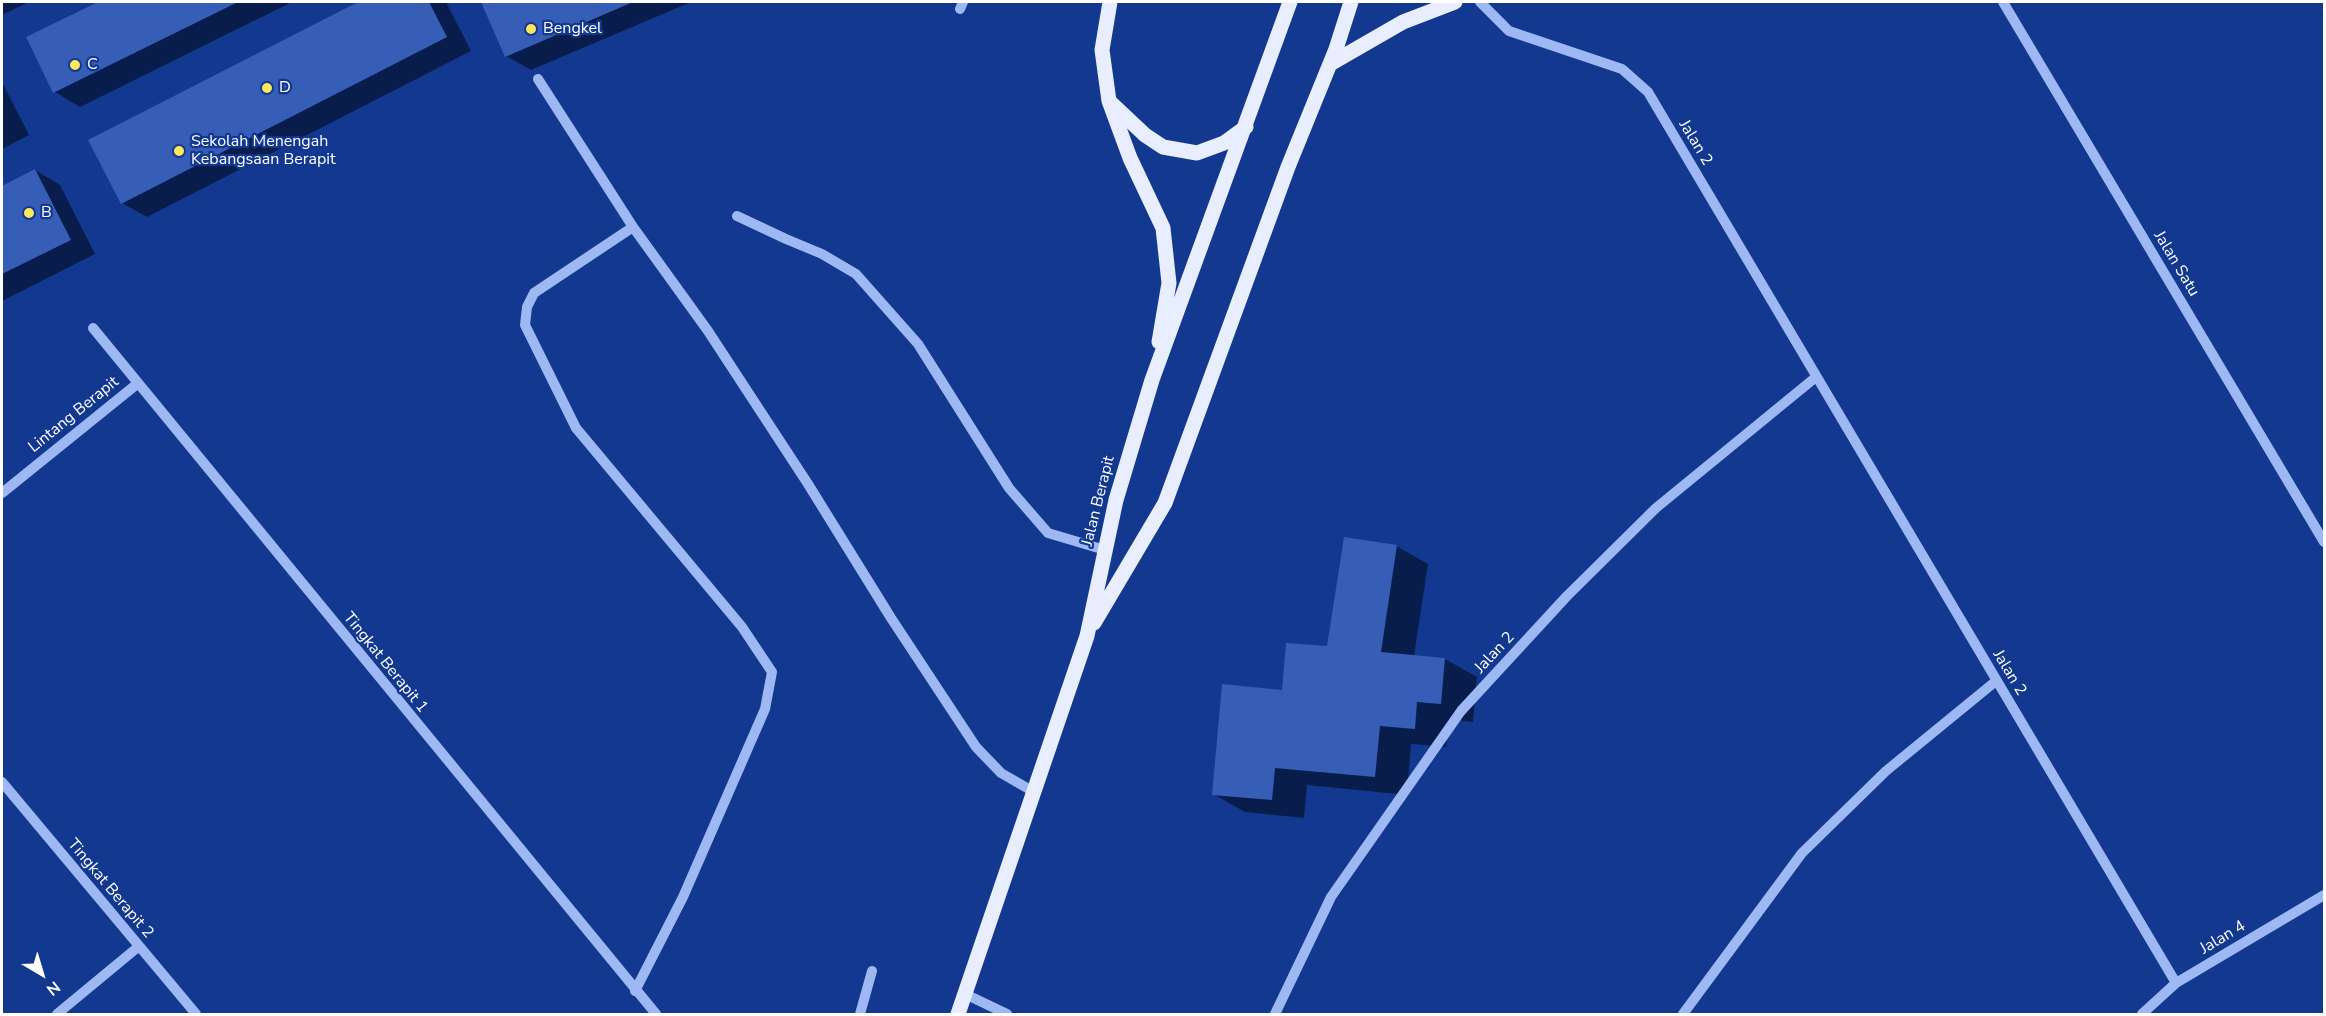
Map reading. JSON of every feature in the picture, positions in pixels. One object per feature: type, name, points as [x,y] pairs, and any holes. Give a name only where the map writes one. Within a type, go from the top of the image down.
[{"type":"main road","points":[[1110,2],[1102,50],[1108,101],[1130,158],[1163,228],[1169,283],[1152,380]]},
{"type":"main road","name":"Jalan Berapit","points":[[958,1014],[1087,636],[1116,500],[1152,380],[1290,2]]},
{"type":"main road","points":[[1087,636],[1165,503],[1284,178],[1330,64],[1351,2]]},
{"type":"main road","points":[[1330,64],[1403,22],[1455,2]]},
{"type":"main road","points":[[1108,101],[1145,135],[1163,147],[1197,153],[1224,143],[1246,127]]},
{"type":"street","name":"Jalan 2","points":[[1480,2],[1509,31],[1623,69],[1648,92],[2176,983]]},
{"type":"street","name":"Jalan Satu","points":[[2002,2],[2325,542]]},
{"type":"street","points":[[538,79],[633,227],[681,297],[708,331],[976,747],[1001,773],[1034,792]]},
{"type":"street","points":[[737,216],[822,254],[856,274],[918,344],[1010,488],[1048,533],[1105,550]]},
{"type":"street","points":[[633,227],[534,293],[528,307],[525,325],[576,428],[742,627],[772,672],[765,709],[683,897],[635,990]]},
{"type":"street","name":"Tingkat Berapit 1","points":[[93,328],[656,1014]]},
{"type":"street","name":"Jalan 2","points":[[1275,1014],[1331,897],[1461,711],[1566,596],[1656,508],[1816,377]]},
{"type":"street","name":"Lintang Berapit","points":[[2,493],[137,384]]},
{"type":"street","points":[[1683,1014],[1802,853],[1886,771],[1996,681]]},
{"type":"street","name":"Tingkat Berapit 2","points":[[2,782],[196,1014]]},
{"type":"street","name":"Jalan 4","points":[[2142,1014],[2176,983],[2325,895]]},
{"type":"street","points":[[57,1014],[138,947]]},
{"type":"street","points":[[860,1014],[872,971]]},
{"type":"street","points":[[964,994],[1007,1014]]},
{"type":"building","name":"C","points":[[98,2],[238,2],[53,93],[26,37]]},
{"type":"building","name":"D","points":[[358,2],[429,2],[447,37],[121,204],[88,140]]},
{"type":"building","name":"Bengkel","points":[[481,2],[633,2],[505,57]]},
{"type":"building","name":"B","points":[[35,169],[71,240],[2,274],[2,186]]},
{"type":"building","points":[[1344,537],[1397,545],[1381,652],[1445,658],[1441,704],[1417,702],[1415,729],[1380,726],[1375,777],[1275,768],[1272,800],[1212,795],[1222,684],[1282,690],[1286,643],[1327,646]]},
{"type":"place","name":"Bengkel","points":[[531,29]]},
{"type":"place","name":"C","points":[[75,65]]},
{"type":"place","name":"D","points":[[267,88]]},
{"type":"place","name":"Sekolah Menengah Kebangsaan Berapit","points":[[179,151]]},
{"type":"place","name":"B","points":[[29,213]]}]
